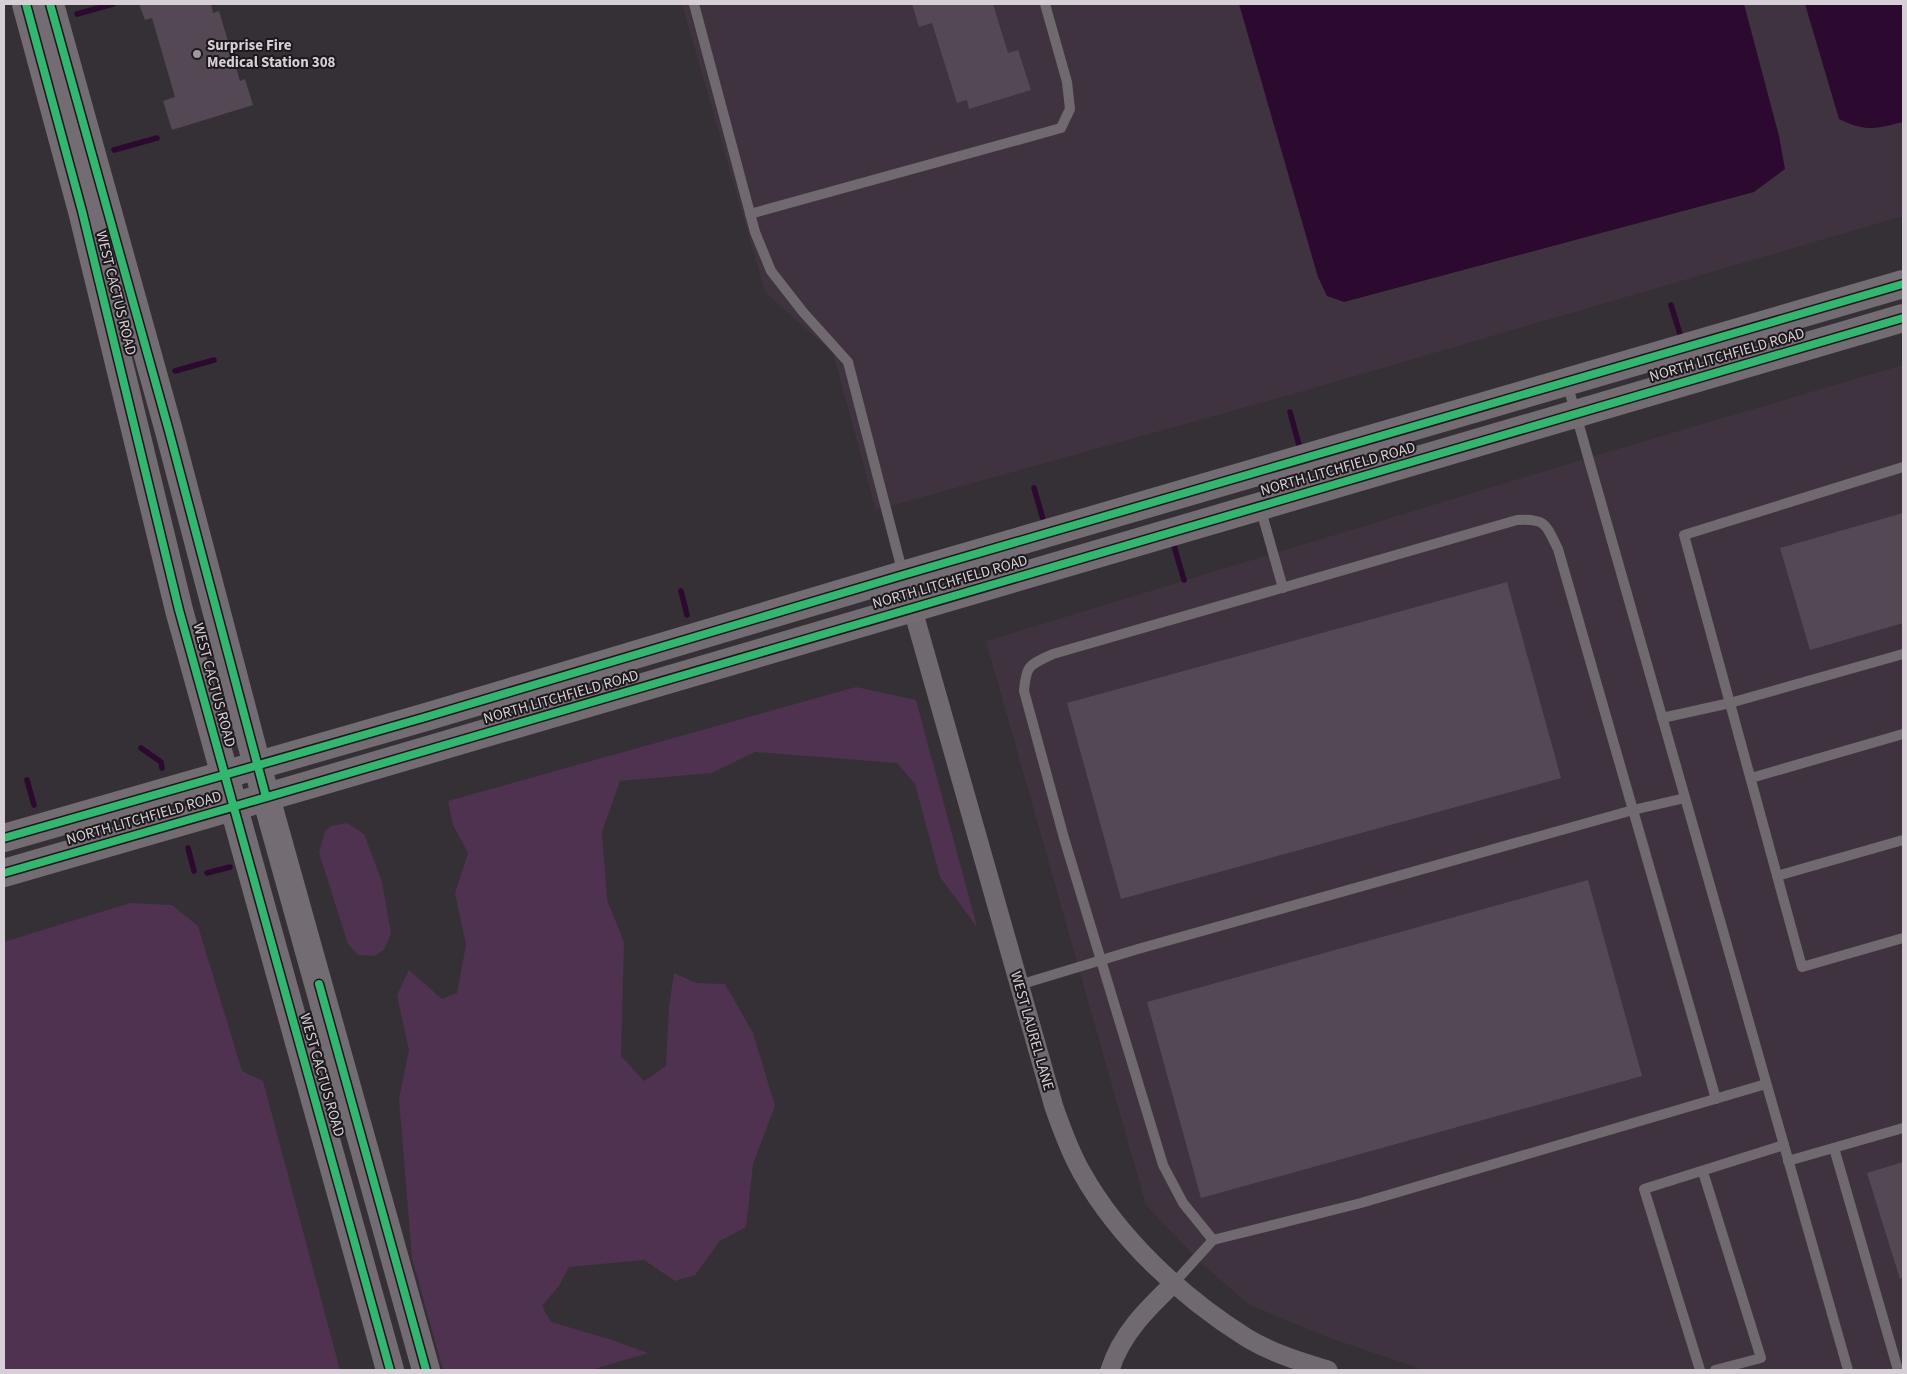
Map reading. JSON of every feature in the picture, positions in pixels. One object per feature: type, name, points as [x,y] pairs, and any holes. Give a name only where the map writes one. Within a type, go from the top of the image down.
[{"type":"main road","name":"WEST CACTUS ROAD","points":[[26,4],[82,211],[179,610],[390,1370]]},
{"type":"main road","name":"WEST CACTUS ROAD","points":[[50,4],[169,431],[257,765],[426,1370]]},
{"type":"main road","name":"NORTH LITCHFIELD ROAD","points":[[4,838],[1903,284]]},
{"type":"main road","name":"NORTH LITCHFIELD ROAD","points":[[4,873],[1903,318]]},
{"type":"street","name":"WEST LAUREL LANE","points":[[903,575],[1054,1107],[1082,1174],[1099,1200],[1144,1257],[1174,1283],[1248,1338],[1298,1362],[1328,1370]]},
{"type":"street","points":[[1110,1370],[1114,1355],[1127,1333],[1174,1283]]},
{"type":"lane","points":[[694,4],[754,232],[771,271],[803,312],[848,362],[903,575]]},
{"type":"lane","points":[[750,214],[1061,128],[1070,109],[1068,82],[1045,4]]},
{"type":"lane","points":[[1567,382],[1848,1370]]},
{"type":"lane","points":[[1903,467],[1684,534],[1802,967],[1903,938]]},
{"type":"lane","points":[[1260,506],[1283,588]]},
{"type":"lane","points":[[1213,1240],[1183,1202],[1163,1165],[1064,838],[1024,691],[1025,672],[1035,662],[1052,654],[1517,520],[1535,519],[1548,528],[1558,550],[1716,1099]]},
{"type":"lane","points":[[1662,718],[1730,703],[1903,654]]},
{"type":"lane","points":[[1751,778],[1903,734]]},
{"type":"lane","points":[[1019,985],[1633,810],[1685,798]]},
{"type":"lane","points":[[1778,876],[1903,840]]},
{"type":"lane","points":[[1174,1283],[1213,1240],[1361,1203],[1766,1084]]},
{"type":"lane","points":[[1788,1161],[1903,1128]]},
{"type":"lane","points":[[1700,1370],[1644,1189],[1784,1145]]},
{"type":"lane","points":[[1834,1148],[1898,1370]]},
{"type":"lane","points":[[1703,1172],[1761,1358],[1715,1370]]},
{"type":"shaded area","points":[[682,4],[1903,4],[1903,216],[1307,390],[876,510],[833,353],[765,292]]},
{"type":"shaded area","points":[[1239,4],[1744,4],[1779,136],[1785,169],[1754,192],[1344,302],[1327,296],[1318,277]]},
{"type":"shaded area","points":[[1805,4],[1903,4],[1903,122],[1864,128],[1839,119]]},
{"type":"shaded area","points":[[1903,365],[1903,1370],[1424,1370],[1324,1336],[1248,1304],[1199,1261],[1146,1205],[986,641],[1611,451]]},
{"type":"shaded area","points":[[856,687],[916,700],[977,927],[940,877],[915,784],[897,763],[755,752],[712,773],[620,781],[602,832],[607,900],[624,942],[621,1056],[644,1081],[666,1066],[669,1007],[674,973],[696,983],[725,984],[753,1033],[775,1106],[753,1164],[746,1227],[720,1241],[695,1275],[675,1281],[644,1260],[569,1267],[559,1286],[542,1306],[551,1322],[648,1353],[591,1370],[443,1370],[412,1258],[399,1099],[409,1050],[397,995],[409,970],[442,999],[457,993],[466,945],[455,893],[468,853],[453,825],[448,801]]},
{"type":"shaded area","points":[[347,823],[364,834],[382,882],[391,934],[384,950],[374,956],[358,955],[348,944],[319,853],[325,831],[331,826]]},
{"type":"shaded area","points":[[130,903],[172,905],[198,926],[242,1071],[263,1081],[340,1370],[4,1370],[4,942]]},
{"type":"building","name":"Surprise Fire Medical Station 308","points":[[139,4],[211,4],[213,13],[219,11],[240,81],[245,79],[253,105],[172,130],[163,101],[175,97],[152,18],[145,20]]},
{"type":"building","points":[[912,4],[993,4],[1008,53],[1018,50],[1031,90],[969,109],[967,100],[957,103],[932,23],[919,27]]},
{"type":"building","points":[[1903,513],[1903,623],[1810,650],[1780,548]]},
{"type":"building","points":[[1507,582],[1561,778],[1121,899],[1067,703]]},
{"type":"building","points":[[1588,880],[1642,1076],[1201,1198],[1147,1002]]},
{"type":"building","points":[[1903,1162],[1903,1278],[1900,1279],[1867,1173]]},
{"type":"waterway","points":[[77,14],[113,4]]},
{"type":"waterway","points":[[114,150],[157,138]]},
{"type":"waterway","points":[[1671,305],[1680,334]]},
{"type":"waterway","points":[[175,371],[214,360]]},
{"type":"waterway","points":[[1290,412],[1299,445]]},
{"type":"waterway","points":[[1034,488],[1043,519]]},
{"type":"waterway","points":[[1174,546],[1184,580]]},
{"type":"waterway","points":[[681,591],[687,615]]},
{"type":"waterway","points":[[141,748],[161,762],[162,768]]},
{"type":"waterway","points":[[27,780],[34,805]]},
{"type":"waterway","points":[[188,848],[194,871]]},
{"type":"waterway","points":[[207,873],[230,867]]},
{"type":"cycle path","points":[[26,4],[82,211],[179,610],[390,1370]]},
{"type":"cycle path","points":[[50,4],[169,431],[266,797]]},
{"type":"cycle path","points":[[4,838],[426,717],[903,575],[1903,284]]},
{"type":"cycle path","points":[[4,873],[1903,318]]},
{"type":"cycle path","points":[[319,984],[426,1370]]},
{"type":"place","name":"Surprise Fire Medical Station 308","points":[[197,54]]}]
